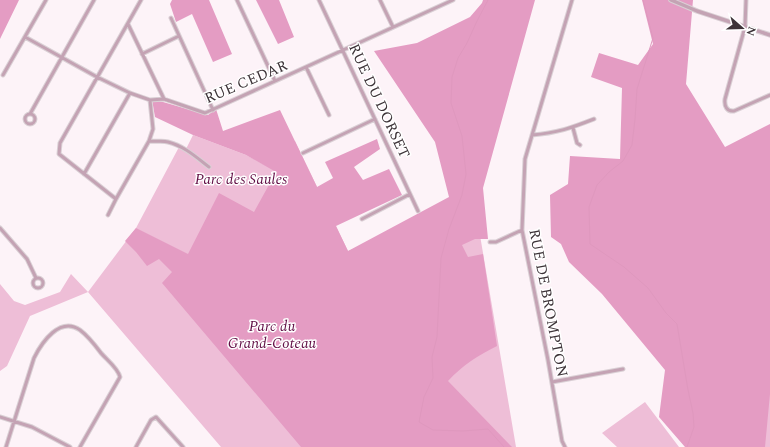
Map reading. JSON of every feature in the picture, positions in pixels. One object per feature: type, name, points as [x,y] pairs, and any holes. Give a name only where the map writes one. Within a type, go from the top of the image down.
[{"type":"street","points":[[3,75],[46,0]]},
{"type":"street","points":[[30,114],[94,0]]},
{"type":"street","points":[[116,199],[60,154],[60,143],[141,0]]},
{"type":"street","points":[[237,0],[275,81]]},
{"type":"street","name":"RUE DU DORSET","points":[[320,0],[418,211]]},
{"type":"street","points":[[380,0],[393,27]]},
{"type":"street","name":"RUE CEDAR","points":[[25,37],[130,94],[150,100],[164,99],[205,113],[453,0]]},
{"type":"street","name":"RUE DE BROMPTON","points":[[565,447],[562,441],[522,230],[524,167],[572,0]]},
{"type":"street","points":[[671,0],[697,11],[770,35]]},
{"type":"street","points":[[746,0],[745,27],[724,104],[727,109],[734,111],[770,95]]},
{"type":"street","points":[[171,18],[213,110]]},
{"type":"street","points":[[128,24],[164,99]]},
{"type":"street","points":[[142,54],[179,36]]},
{"type":"street","points":[[306,67],[329,115]]},
{"type":"street","points":[[84,174],[130,94]]},
{"type":"street","points":[[108,215],[149,141],[153,129],[150,100]]},
{"type":"street","points":[[303,153],[375,119]]},
{"type":"street","points":[[532,135],[553,133],[573,128],[594,119]]},
{"type":"street","points":[[573,128],[577,143],[580,145]]},
{"type":"street","points":[[149,141],[168,142],[180,147],[190,152],[209,167]]},
{"type":"street","points":[[362,219],[410,194]]},
{"type":"street","points":[[0,228],[27,259],[36,278]]},
{"type":"street","points":[[490,242],[496,242],[522,230]]},
{"type":"street","points":[[6,447],[29,371],[41,346],[55,330],[64,326],[77,328],[81,331],[114,367],[120,377],[80,447]]},
{"type":"street","points":[[552,382],[623,369]]},
{"type":"street","points":[[0,416],[47,434],[70,447]]},
{"type":"street","points":[[136,447],[151,420],[156,417],[183,447]]},
{"type":"green space","points":[[0,0],[19,0],[0,39]]},
{"type":"green space","points":[[172,0],[209,0],[232,54],[213,62],[192,14],[176,22],[170,4]]},
{"type":"green space","points":[[256,0],[279,0],[294,37],[278,44]]},
{"type":"green space","name":"Parc du Grand-Coteau","points":[[483,0],[535,0],[483,188],[488,239],[475,239],[462,245],[468,257],[483,254],[497,346],[471,361],[448,381],[512,447],[301,447],[162,283],[172,272],[159,259],[147,266],[125,241],[136,228],[188,254],[219,193],[254,212],[276,172],[246,155],[193,135],[155,117],[152,100],[208,115],[216,109],[223,131],[280,110],[317,187],[333,178],[325,162],[377,139],[380,149],[354,167],[363,180],[389,169],[402,195],[336,226],[348,251],[449,197],[435,142],[374,51],[417,43],[470,17]]},
{"type":"green space","points":[[642,0],[693,0],[686,84],[725,147],[770,124],[770,394],[765,447],[685,447],[659,417],[665,370],[602,294],[569,262],[561,244],[551,237],[550,195],[568,184],[570,156],[620,159],[622,88],[591,77],[599,53],[638,65],[653,44]]},
{"type":"green space","name":"Parc du Grand-Coteau","points":[[193,135],[246,155],[276,171],[295,141],[348,251],[474,200],[516,447],[221,447],[88,292],[136,228],[179,147],[186,149]]},
{"type":"green space","points":[[71,274],[88,292],[30,316],[7,366],[0,371],[0,284],[14,301],[25,305],[60,292]]},
{"type":"green space","points":[[770,379],[770,447],[754,447]]},
{"type":"green space","points":[[645,402],[679,447],[617,447],[602,433]]},
{"type":"waterway","points":[[488,0],[458,58],[452,77],[451,103],[462,136],[466,174],[462,195],[449,229],[441,258],[437,337],[432,357],[433,378],[424,397],[419,422],[433,430],[463,431],[488,429],[504,447]]},
{"type":"waterway","points":[[643,0],[653,38],[637,89],[632,145],[623,161],[609,172],[597,185],[589,207],[590,244],[624,267],[648,288],[666,313],[677,324],[693,413],[694,427],[687,447]]},
{"type":"park label","name":"Parc des Saules","points":[[241,179]]}]
